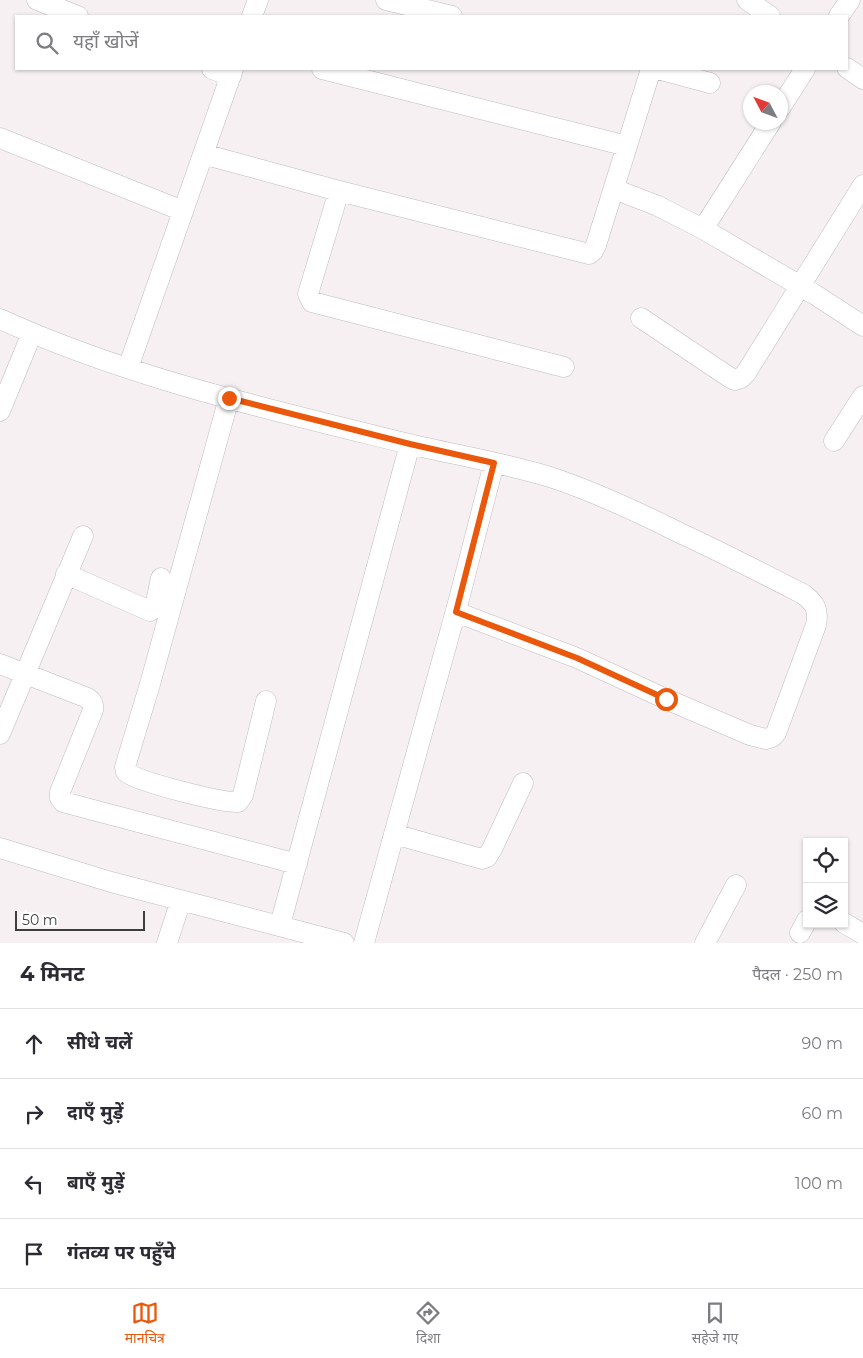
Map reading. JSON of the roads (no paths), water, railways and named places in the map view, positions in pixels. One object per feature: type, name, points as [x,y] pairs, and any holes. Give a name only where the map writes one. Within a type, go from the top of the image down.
[{"type":"street","points":[[37,0],[75,15]]},
{"type":"street","points":[[252,15],[258,0]]},
{"type":"street","points":[[386,0],[448,15]]},
{"type":"street","points":[[746,0],[768,15]]},
{"type":"street","points":[[840,15],[850,0]]},
{"type":"street","points":[[848,69],[863,78]]},
{"type":"street","points":[[326,70],[627,146]]},
{"type":"street","points":[[203,154],[338,191],[590,254],[596,245],[651,70]]},
{"type":"street","points":[[662,70],[710,82]]},
{"type":"street","points":[[788,96],[804,70]]},
{"type":"street","points":[[128,368],[203,154],[226,71]]},
{"type":"street","points":[[703,229],[766,130]]},
{"type":"street","points":[[0,138],[183,211]]},
{"type":"street","points":[[641,318],[735,380],[741,378],[746,373],[863,186]]},
{"type":"street","points":[[614,189],[658,206],[703,229],[800,286],[863,326]]},
{"type":"street","points":[[338,191],[308,294],[312,302],[564,367]]},
{"type":"street","points":[[0,318],[32,333],[128,368],[229,398],[410,444],[548,476],[582,488],[638,512],[803,594],[817,607],[818,615],[776,733],[772,738],[766,739],[666,699],[577,658],[456,612]]},
{"type":"street","points":[[0,411],[32,333]]},
{"type":"street","points":[[834,441],[856,423],[863,396]]},
{"type":"street","points":[[229,398],[150,684],[125,767],[126,772],[144,780],[195,795],[238,802],[243,795],[266,701]]},
{"type":"street","points":[[280,925],[410,444]]},
{"type":"street","points":[[364,943],[456,612],[494,463]]},
{"type":"street","points":[[0,734],[82,536]]},
{"type":"street","points":[[66,574],[150,611],[155,608],[161,578]]},
{"type":"street","points":[[0,664],[85,697],[94,704],[60,792],[62,802],[297,864]]},
{"type":"street","points":[[394,834],[482,859],[487,857],[492,849],[522,784]]},
{"type":"street","points":[[0,848],[86,875],[280,925],[322,940],[344,943]]},
{"type":"street","points":[[705,943],[736,885]]},
{"type":"street","points":[[167,943],[181,900]]},
{"type":"street","points":[[848,925],[863,934]]}]
